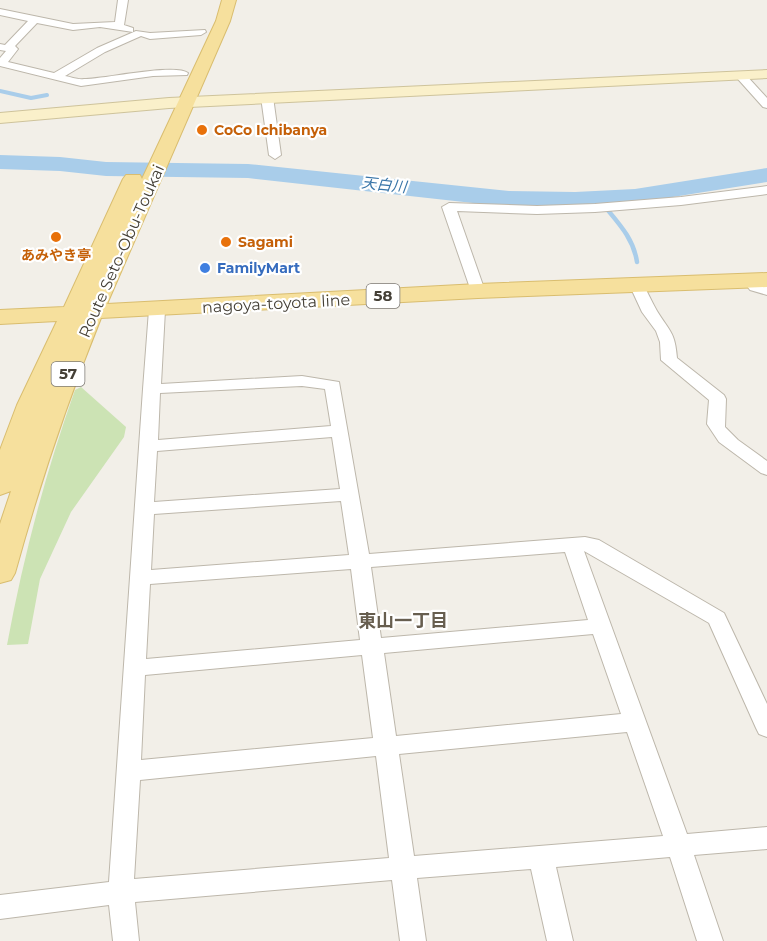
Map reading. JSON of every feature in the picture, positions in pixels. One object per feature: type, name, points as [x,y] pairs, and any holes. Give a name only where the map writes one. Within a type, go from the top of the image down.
[{"type":"main road","name":"Route Seto-Obu-Toukai","points":[[0,573],[14,520],[53,410],[83,314],[142,180],[163,157],[223,21],[229,0]]},
{"type":"main road","points":[[159,123],[207,16]]},
{"type":"main road","name":"Route Seto-Obu-Toukai","points":[[142,180],[143,156]]},
{"type":"main road","name":"nagoya-toyota line","points":[[0,317],[636,284],[761,284]]},
{"type":"main road","name":"Route Seto-Obu-Toukai","points":[[0,486],[30,405],[83,314]]},
{"type":"street","points":[[119,25],[123,0]]},
{"type":"street","points":[[0,12],[73,27],[100,24],[119,25],[150,36],[207,16]]},
{"type":"street","points":[[4,48],[36,18]]},
{"type":"street","points":[[57,76],[101,50],[140,33]]},
{"type":"street","points":[[4,48],[13,49],[1,63],[81,82],[136,78],[153,73],[183,73]]},
{"type":"street","points":[[0,118],[267,97],[767,74]]},
{"type":"street","points":[[741,76],[767,105]]},
{"type":"street","points":[[267,97],[275,155]]},
{"type":"street","points":[[478,291],[449,207],[537,210],[598,207],[691,200],[767,190]]},
{"type":"street","points":[[636,284],[650,312],[664,330],[668,342],[669,360],[718,399],[715,424],[717,429],[730,442],[767,469]]},
{"type":"street","points":[[126,941],[121,892],[157,310]]},
{"type":"street","points":[[151,389],[302,381],[333,386],[413,941]]},
{"type":"street","points":[[147,446],[340,431]]},
{"type":"street","points":[[143,509],[350,494]]},
{"type":"street","points":[[140,578],[572,544],[592,545],[717,618],[759,693],[767,728]]},
{"type":"street","points":[[572,544],[710,941]]},
{"type":"street","points":[[134,668],[601,626]]},
{"type":"street","points":[[130,771],[634,722]]},
{"type":"street","points":[[0,907],[121,892],[767,838]]},
{"type":"street","points":[[541,856],[560,941]]},
{"type":"green space","points":[[81,387],[126,427],[124,437],[71,512],[40,579],[28,644],[7,645],[20,580],[45,485],[75,390]]},
{"type":"waterway","points":[[0,91],[31,98],[47,95]]},
{"type":"waterway","name":"天白川","points":[[0,162],[60,164],[106,169],[248,171],[509,199],[575,200],[635,196],[767,175]]},
{"type":"waterway","points":[[598,198],[627,235],[637,262]]},
{"type":"place","name":"CoCo Ichibanya","points":[[202,130]]},
{"type":"place","name":"あみやき亭","points":[[56,237]]},
{"type":"place","name":"Sagami","points":[[226,242]]},
{"type":"place","name":"FamilyMart","points":[[205,268]]},
{"type":"district","name":"東山一丁目","points":[[403,621]]}]
